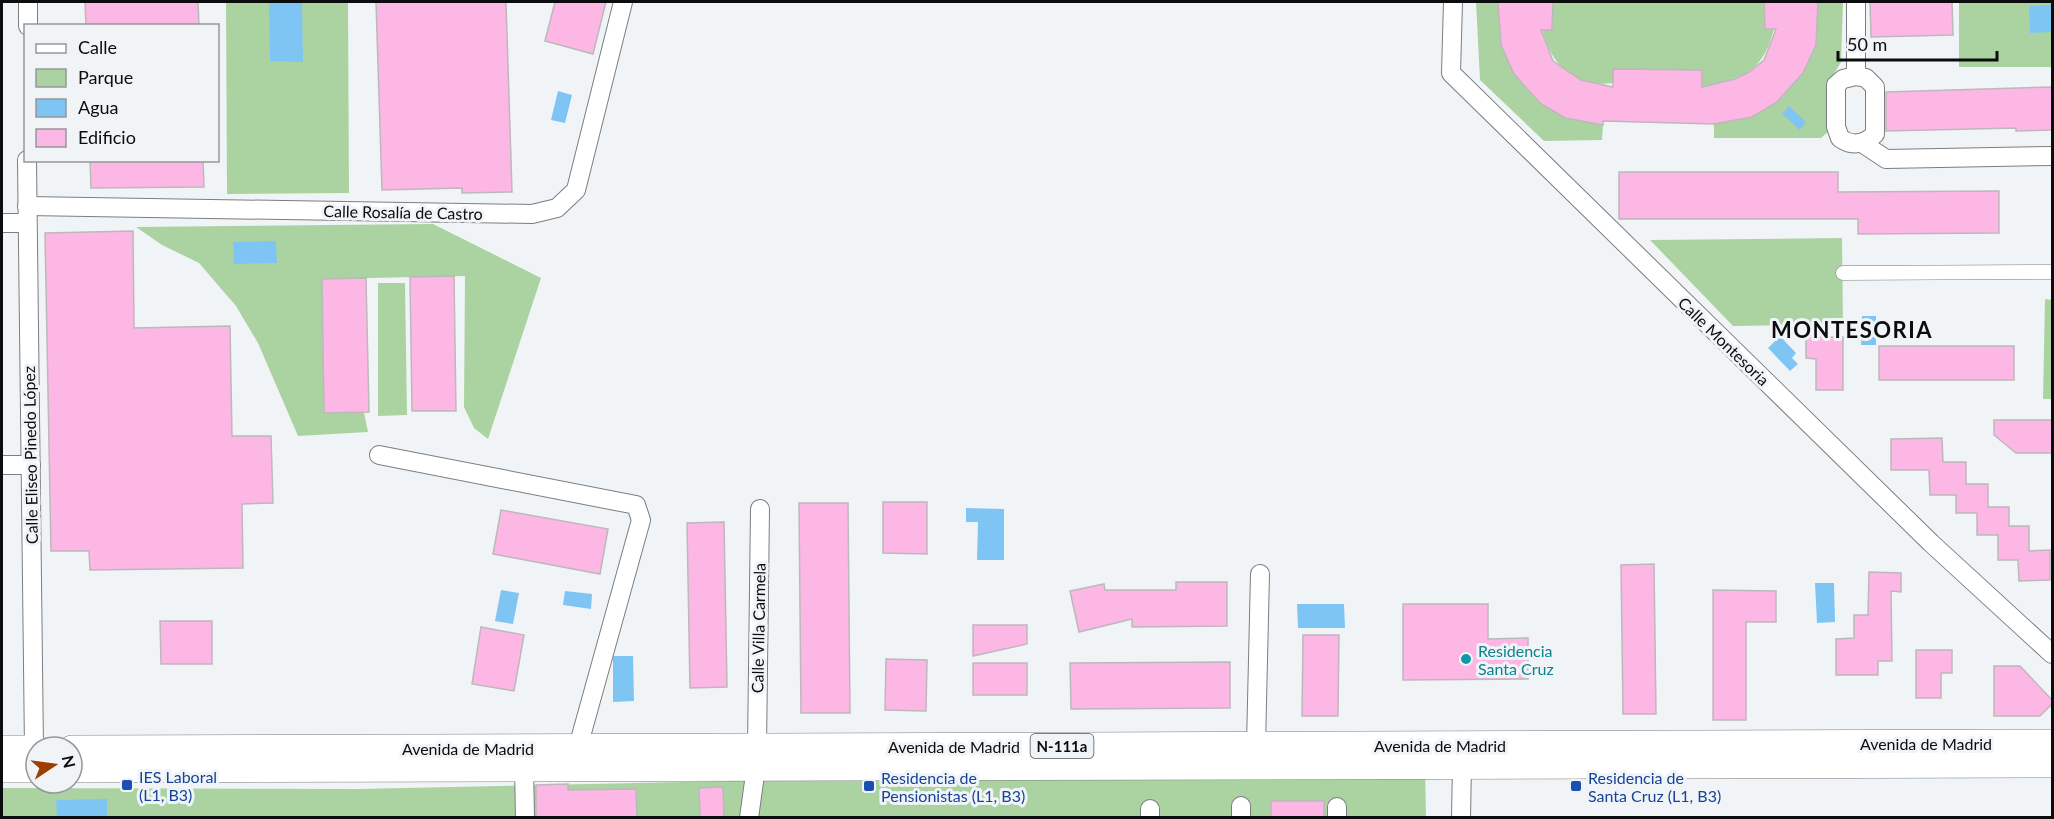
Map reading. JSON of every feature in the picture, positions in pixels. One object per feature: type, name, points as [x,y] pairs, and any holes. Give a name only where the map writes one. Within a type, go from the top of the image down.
[{"type":"main road","name":"Avenida de Madrid","points":[[84,769],[524,768],[756,757],[1256,745],[2052,743]]},
{"type":"main road","name":"Avenida de Madrid","points":[[84,749],[578,747],[756,757],[1462,765],[2052,764]]},
{"type":"main road","points":[[2,749],[24,754]]},
{"type":"main road","points":[[2,769],[24,760]]},
{"type":"street","points":[[28,2],[28,24]]},
{"type":"street","name":"Calle Rosalía de Castro","points":[[2,223],[27,214],[532,214],[557,208],[576,190],[623,2]]},
{"type":"street","name":"Calle Montesoria","points":[[1453,2],[1451,73],[1923,535],[2052,654]]},
{"type":"street","points":[[1856,2],[1856,76]]},
{"type":"street","points":[[1862,143],[1875,134],[1875,87],[1866,78],[1856,76],[1843,79],[1836,85],[1836,128],[1840,138],[1845,142],[1862,143],[1886,159],[2052,156]]},
{"type":"street","name":"Calle Eliseo Pinedo López","points":[[27,162],[35,735]]},
{"type":"street","points":[[1843,273],[2052,272]]},
{"type":"street","points":[[379,456],[636,505],[641,520],[578,747]]},
{"type":"street","points":[[2,465],[31,465]]},
{"type":"street","name":"Calle Villa Carmela","points":[[749,818],[756,757],[760,509]]},
{"type":"street","points":[[1256,745],[1260,574]]},
{"type":"street","points":[[1461,818],[1462,765]]},
{"type":"street","points":[[524,768],[525,818]]},
{"type":"green space","points":[[226,2],[348,2],[349,193],[227,194]]},
{"type":"green space","points":[[1476,2],[1498,2],[1501,46],[1514,74],[1540,103],[1565,118],[1603,125],[1602,140],[1544,141],[1480,80]]},
{"type":"green space","points":[[1553,2],[1764,2],[1765,29],[1774,29],[1766,52],[1754,67],[1738,77],[1715,84],[1714,89],[1702,90],[1702,70],[1613,69],[1613,83],[1599,84],[1586,82],[1566,72],[1552,54],[1542,30],[1552,29]]},
{"type":"green space","points":[[1818,2],[1843,2],[1841,62],[1831,79],[1828,132],[1821,138],[1714,138],[1714,124],[1752,117],[1777,102],[1803,73],[1816,45]]},
{"type":"green space","points":[[1959,2],[2052,2],[2052,67],[1959,67]]},
{"type":"green space","points":[[433,224],[541,278],[488,439],[474,428],[464,407],[465,276],[322,279],[324,413],[364,413],[368,432],[298,436],[258,343],[236,306],[199,263],[162,245],[136,227]]},
{"type":"green space","points":[[1842,238],[1843,324],[1733,326],[1650,240]]},
{"type":"green space","points":[[378,283],[405,283],[407,415],[378,416]]},
{"type":"green space","points":[[2045,299],[2052,300],[2052,399],[2043,399]]},
{"type":"green space","points":[[1425,766],[1426,818],[2,818],[2,788],[24,788],[24,795],[84,795],[84,788],[358,789]]},
{"type":"water","points":[[269,2],[302,2],[303,62],[270,61]]},
{"type":"water","points":[[2052,5],[2052,32],[2030,33],[2029,6]]},
{"type":"water","points":[[558,91],[572,95],[565,123],[551,120]]},
{"type":"water","points":[[1789,106],[1806,122],[1800,130],[1782,114]]},
{"type":"water","points":[[276,241],[277,263],[234,264],[233,242]]},
{"type":"water","points":[[1862,316],[1876,316],[1876,345],[1861,345]]},
{"type":"water","points":[[1780,336],[1796,353],[1792,358],[1798,364],[1790,371],[1768,348]]},
{"type":"water","points":[[966,508],[1004,509],[1004,560],[977,560],[978,522],[966,522]]},
{"type":"water","points":[[1815,583],[1834,583],[1835,622],[1817,623]]},
{"type":"water","points":[[501,590],[519,593],[513,624],[495,621]]},
{"type":"water","points":[[565,591],[592,594],[591,609],[563,605]]},
{"type":"water","points":[[1297,604],[1344,604],[1345,628],[1298,628]]},
{"type":"water","points":[[613,656],[633,656],[634,701],[613,702]]},
{"type":"water","points":[[107,799],[107,817],[57,817],[56,800]]},
{"type":"building","points":[[85,2],[198,2],[199,24],[86,24]]},
{"type":"building","points":[[376,2],[506,2],[512,192],[462,193],[462,188],[382,190]]},
{"type":"building","points":[[555,2],[606,2],[593,54],[545,41]]},
{"type":"building","points":[[1498,2],[1553,2],[1552,30],[1541,30],[1553,61],[1581,80],[1613,87],[1613,69],[1702,70],[1702,87],[1735,79],[1749,72],[1764,60],[1776,29],[1765,29],[1764,2],[1818,2],[1816,45],[1803,73],[1777,102],[1752,117],[1714,124],[1603,121],[1603,125],[1565,118],[1540,103],[1514,74],[1501,45]]},
{"type":"building","points":[[1870,2],[1952,2],[1953,35],[1871,37]]},
{"type":"building","points":[[2052,87],[2052,130],[2016,131],[2016,128],[1886,131],[1886,92]]},
{"type":"building","points":[[90,162],[203,162],[204,187],[91,188]]},
{"type":"building","points":[[1619,172],[1838,172],[1838,192],[1999,191],[1999,233],[1858,234],[1858,219],[1619,219]]},
{"type":"building","points":[[133,231],[134,328],[230,326],[232,436],[271,436],[273,503],[242,504],[243,568],[90,570],[89,551],[51,551],[45,233]]},
{"type":"building","points":[[454,276],[456,411],[412,411],[410,277]]},
{"type":"building","points":[[366,278],[369,412],[324,413],[322,279]]},
{"type":"building","points":[[1806,337],[1843,337],[1843,390],[1816,390],[1816,359],[1806,358]]},
{"type":"building","points":[[1879,346],[2014,346],[2014,380],[1879,380]]},
{"type":"building","points":[[1994,420],[2052,420],[2052,453],[2016,453],[1994,435]]},
{"type":"building","points":[[1942,438],[1943,462],[1966,462],[1966,484],[1988,484],[1988,507],[2009,507],[2009,526],[2029,526],[2029,551],[2050,550],[2050,580],[2019,581],[2018,560],[1998,560],[1998,535],[1977,535],[1977,513],[1956,513],[1956,495],[1930,495],[1929,470],[1891,470],[1891,439]]},
{"type":"building","points":[[883,502],[927,502],[927,554],[883,553]]},
{"type":"building","points":[[799,503],[848,503],[850,713],[801,713]]},
{"type":"building","points":[[501,510],[608,529],[600,574],[493,554]]},
{"type":"building","points":[[724,522],[727,687],[690,688],[687,523]]},
{"type":"building","points":[[1654,564],[1656,714],[1623,714],[1621,565]]},
{"type":"building","points":[[1869,572],[1901,573],[1901,592],[1891,591],[1892,661],[1878,661],[1878,675],[1836,675],[1836,639],[1854,638],[1854,615],[1868,615]]},
{"type":"building","points":[[1176,582],[1227,582],[1227,626],[1132,627],[1132,619],[1079,632],[1070,591],[1104,584],[1105,590],[1176,590]]},
{"type":"building","points":[[1713,590],[1776,591],[1776,622],[1746,622],[1746,720],[1713,720]]},
{"type":"building","name":"Residencia Santa Cruz","points":[[1403,604],[1488,604],[1488,639],[1528,638],[1528,679],[1403,680]]},
{"type":"building","points":[[160,621],[212,621],[212,664],[161,664]]},
{"type":"building","points":[[973,625],[1027,625],[1027,644],[973,656]]},
{"type":"building","points":[[481,627],[524,635],[514,691],[472,684]]},
{"type":"building","points":[[1303,635],[1339,635],[1338,716],[1302,716]]},
{"type":"building","points":[[1916,650],[1952,650],[1952,673],[1941,673],[1941,698],[1916,698]]},
{"type":"building","points":[[886,659],[927,660],[926,711],[885,710]]},
{"type":"building","points":[[1230,662],[1230,708],[1071,709],[1070,663]]},
{"type":"building","points":[[973,663],[1027,663],[1027,695],[973,695]]},
{"type":"building","points":[[1994,666],[2020,666],[2052,700],[2052,704],[2040,716],[1994,716]]},
{"type":"building","points":[[568,784],[568,790],[636,789],[637,818],[536,818],[536,785]]},
{"type":"building","points":[[723,787],[724,818],[700,818],[699,788]]},
{"type":"building","points":[[1271,801],[1324,801],[1324,818],[1271,818]]},
{"type":"place","name":"Residencia Santa Cruz","points":[[1466,659]]},
{"type":"place","name":"IES Laboral (L1, B3)","points":[[127,785]]},
{"type":"place","name":"Residencia de Pensionistas (L1, B3)","points":[[869,786]]},
{"type":"place","name":"Residencia de Santa Cruz (L1, B3)","points":[[1576,786]]},
{"type":"district","name":"MONTESORIA","points":[[1852,329]]}]
